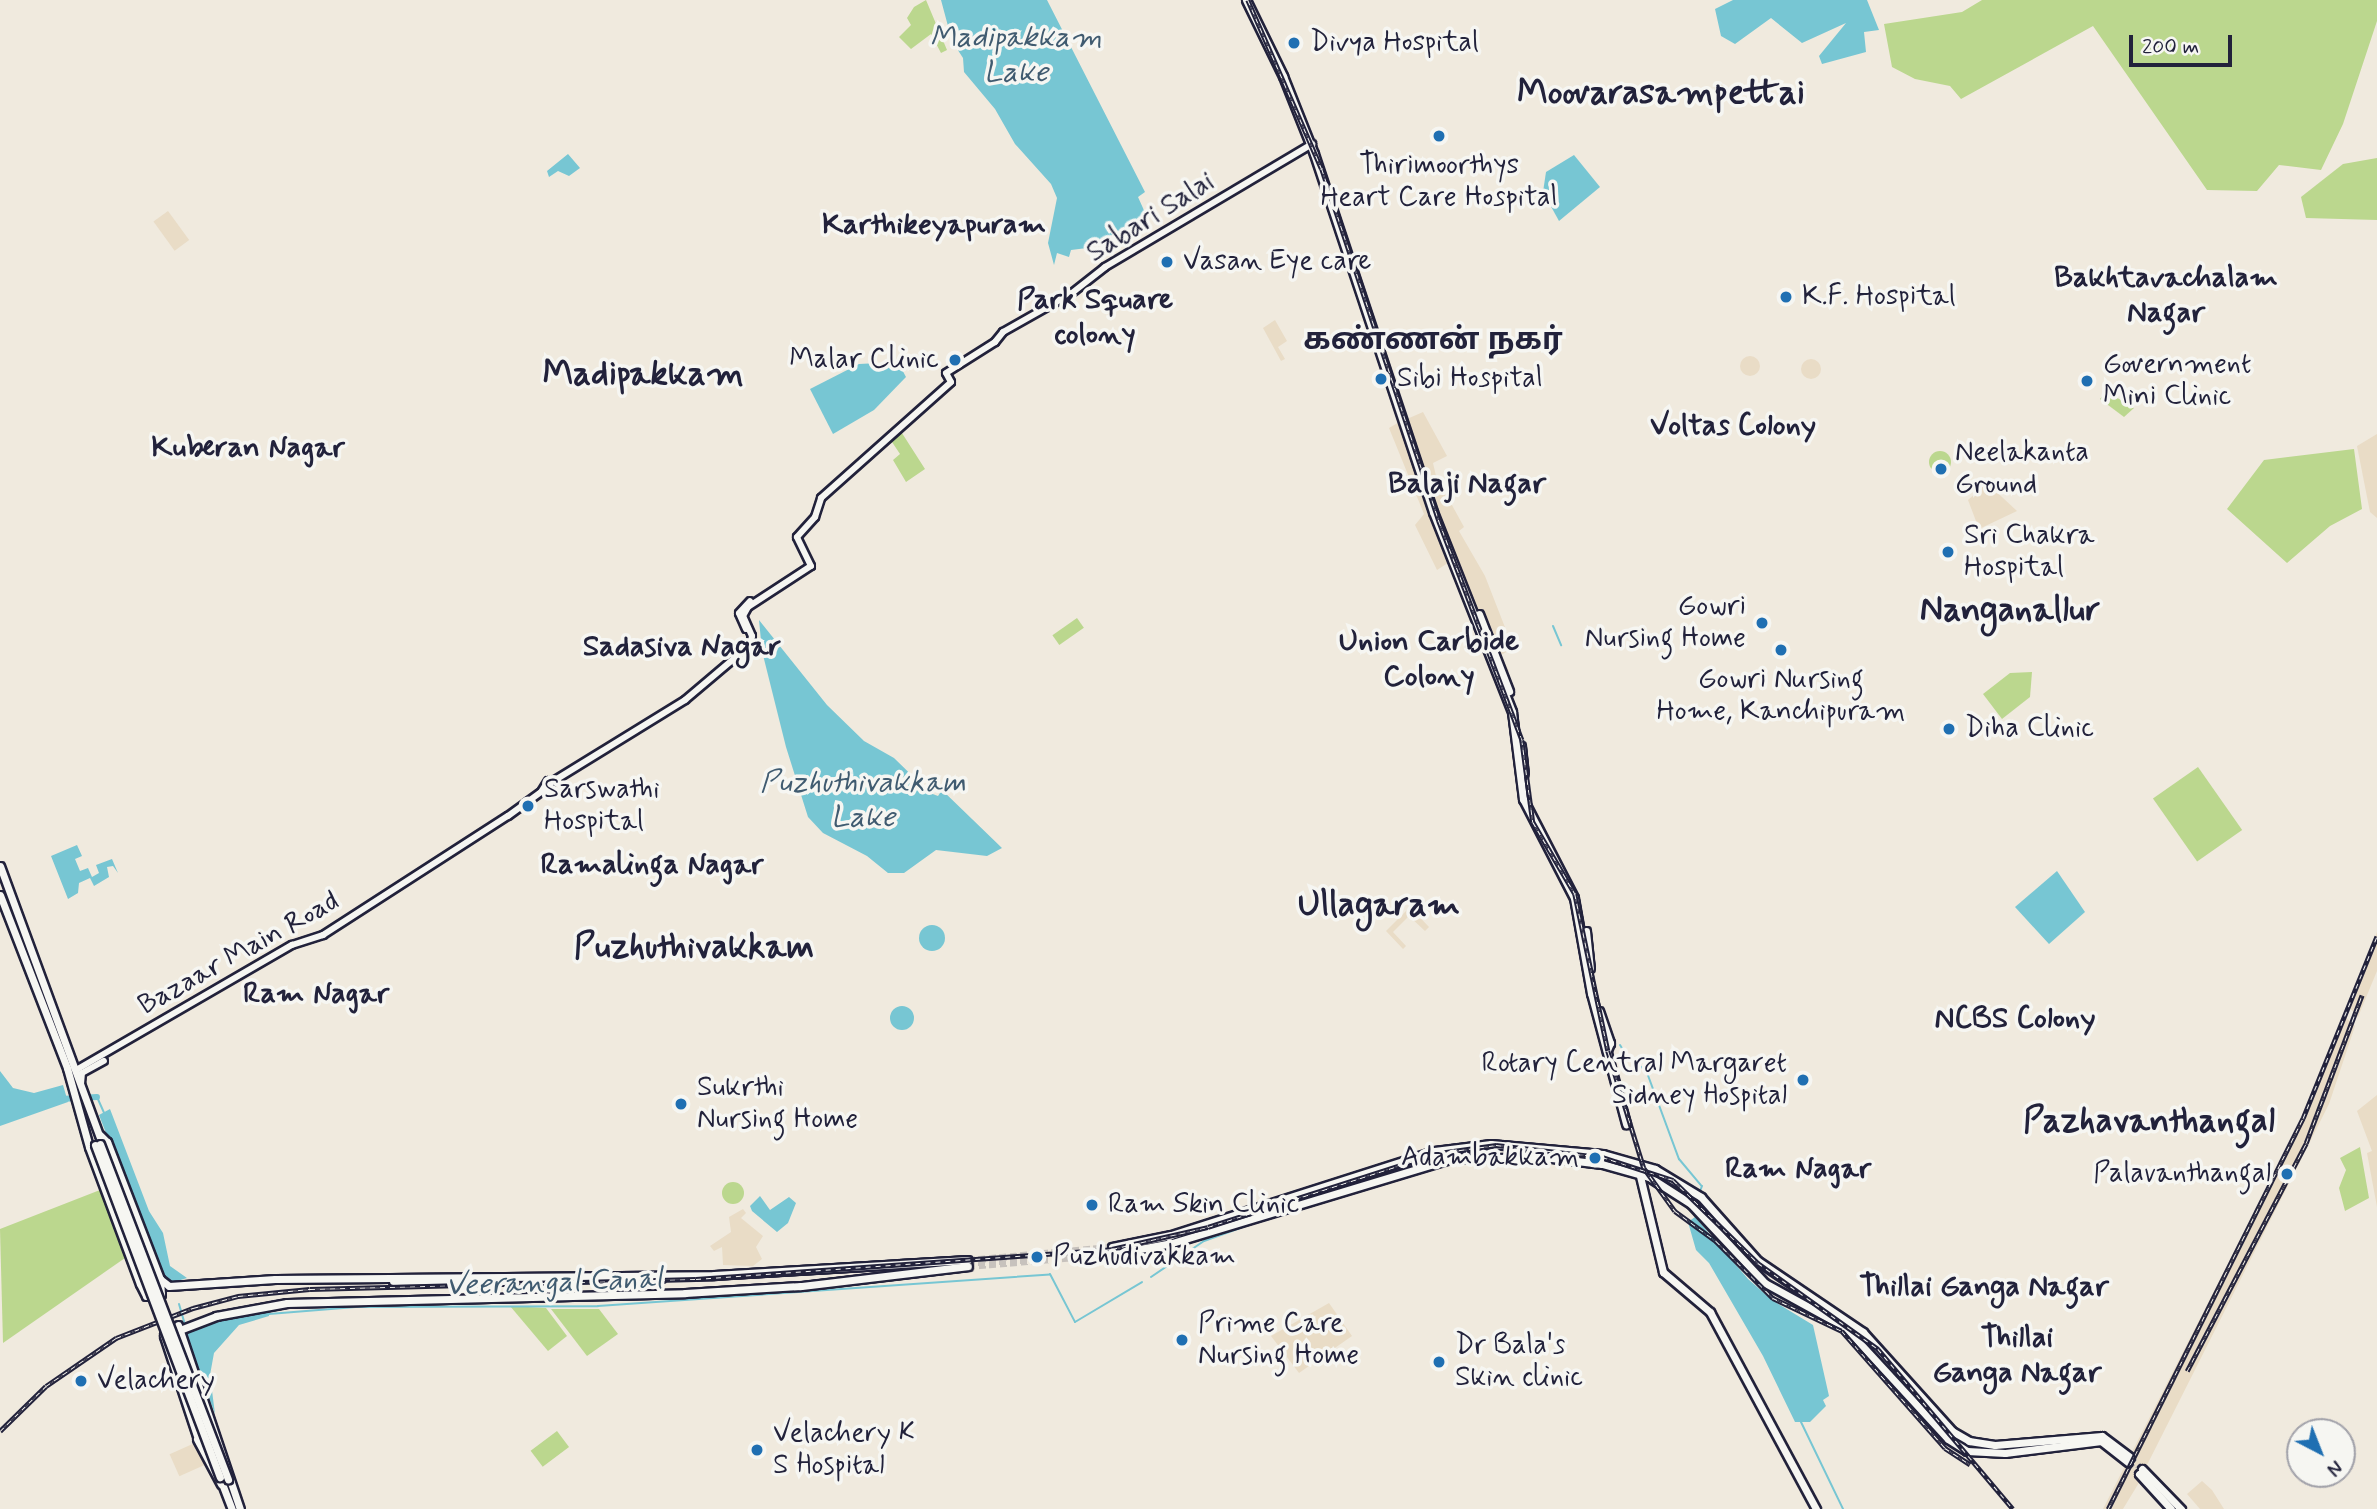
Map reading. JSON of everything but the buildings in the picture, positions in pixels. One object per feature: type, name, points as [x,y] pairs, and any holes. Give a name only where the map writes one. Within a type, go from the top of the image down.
[{"type":"main road","points":[[1247,0],[1284,68],[1416,451],[1511,695],[1520,727],[1527,799],[1533,817],[1579,897],[1598,1009],[1610,1043],[1608,1054],[1626,1124]]},
{"type":"main road","name":"Sabari Salai","points":[[508,816],[547,785],[698,685],[749,640],[738,617],[743,607],[812,563],[797,537],[815,517],[821,498],[951,380],[946,373],[995,342],[1003,332],[1072,293],[1105,267],[1311,145]]},
{"type":"main road","points":[[307,941],[430,859],[508,816]]},
{"type":"main road","name":"Bazaar Main Road","points":[[77,1078],[271,956],[323,935],[420,870],[508,816]]},
{"type":"main road","points":[[0,866],[77,1078],[78,1102],[89,1137],[146,1296],[171,1289],[422,1276],[712,1276],[968,1263]]},
{"type":"main road","points":[[0,895],[87,1100],[99,1142],[232,1509]]},
{"type":"main road","points":[[77,1078],[147,1032]]},
{"type":"main road","points":[[89,1137],[99,1142],[107,1142],[160,1279],[171,1289]]},
{"type":"main road","points":[[1172,1239],[1344,1178],[1445,1150],[1491,1144],[1576,1150],[1647,1165],[1690,1189],[1758,1261],[1847,1324],[1952,1431],[1981,1445],[2041,1445],[2102,1436],[2129,1460]]},
{"type":"main road","points":[[1445,1150],[1450,1159]]},
{"type":"main road","points":[[1112,1250],[1172,1239],[1450,1159],[1543,1157],[1639,1172],[1683,1198],[1753,1274],[1801,1305],[1847,1324]]},
{"type":"main road","points":[[1639,1172],[1661,1268],[1716,1322],[1754,1381],[1818,1509]]},
{"type":"main road","points":[[233,1487],[223,1480],[199,1442],[161,1338],[162,1331],[242,1308],[287,1300],[711,1288],[871,1280],[949,1264]]},
{"type":"main road","points":[[711,1288],[712,1276]]},
{"type":"main road","points":[[1801,1305],[1807,1296]]},
{"type":"main road","points":[[183,1324],[240,1509]]},
{"type":"main road","points":[[2171,1509],[2141,1471],[2180,1509]]},
{"type":"shaded area","points":[[168,211],[189,240],[175,251],[153,222]]},
{"type":"shaded area","points":[[1275,320],[1287,341],[1278,347],[1285,359],[1281,361],[1263,328]]},
{"type":"shaded area","points":[[1750,356],[1757,359],[1760,366],[1757,373],[1750,376],[1743,373],[1740,366],[1743,359]]},
{"type":"shaded area","points":[[1811,359],[1818,362],[1821,369],[1818,376],[1811,379],[1804,376],[1801,369],[1804,362]]},
{"type":"shaded area","points":[[1423,412],[1447,456],[1433,463],[1436,476],[1464,527],[1459,531],[1485,576],[1508,635],[1502,638],[1508,651],[1501,655],[1509,671],[1504,675],[1448,538],[1407,419]]},
{"type":"shaded area","points":[[1401,421],[1451,561],[1437,570],[1415,525],[1424,514],[1389,428]]},
{"type":"shaded area","points":[[2377,434],[2377,518],[2370,512],[2357,446]]},
{"type":"shaded area","points":[[1987,483],[2017,511],[1979,529],[1968,500]]},
{"type":"shaded area","points":[[1410,907],[1429,927],[1425,931],[1409,916],[1393,932],[1406,946],[1403,949],[1386,931]]},
{"type":"shaded area","points":[[2377,932],[2377,971],[2358,1017],[2347,1005]]},
{"type":"shaded area","points":[[2343,1015],[2355,1026],[2329,1104],[2148,1463],[2136,1479],[2140,1481],[2123,1509],[2103,1509],[2296,1130]]},
{"type":"shaded area","points":[[2377,1095],[2377,1207],[2367,1153],[2372,1151],[2357,1111]]},
{"type":"shaded area","points":[[743,1209],[746,1213],[741,1218],[763,1236],[756,1247],[762,1259],[753,1266],[723,1265],[722,1247],[714,1251],[710,1246],[731,1232],[729,1217]]},
{"type":"shaded area","points":[[1329,1303],[1352,1336],[1299,1373],[1271,1336]]},
{"type":"shaded area","points":[[197,1442],[207,1464],[179,1476],[170,1454]]},
{"type":"shaded area","points":[[2202,1481],[2212,1490],[2224,1509],[2200,1509],[2187,1494]]},
{"type":"green space","points":[[926,0],[947,50],[941,53],[931,34],[911,49],[899,37],[911,25],[907,18],[914,7]]},
{"type":"green space","points":[[1982,0],[2377,0],[2377,21],[2343,124],[2321,170],[2279,165],[2257,191],[2207,190],[2093,26],[1961,99],[1950,86],[1915,79],[1892,67],[1884,24],[1962,12]]},
{"type":"green space","points":[[2377,158],[2377,220],[2306,218],[2301,197],[2343,164]]},
{"type":"green space","points":[[2106,391],[2134,408],[2124,417],[2100,399]]},
{"type":"green space","points":[[900,430],[925,469],[906,482],[893,460],[900,454],[890,439]]},
{"type":"green space","points":[[2354,449],[2362,509],[2330,526],[2287,563],[2227,509],[2264,460]]},
{"type":"green space","name":"Neelakanta Ground","points":[[1940,451],[1948,454],[1951,462],[1948,470],[1940,473],[1932,470],[1929,462],[1932,454]]},
{"type":"green space","points":[[1077,618],[1084,628],[1059,645],[1052,635]]},
{"type":"green space","points":[[2032,672],[2030,697],[2002,719],[1983,694],[2010,673]]},
{"type":"green space","points":[[2198,767],[2242,830],[2197,862],[2153,799]]},
{"type":"green space","points":[[2360,1147],[2369,1198],[2345,1211],[2339,1188],[2346,1170],[2340,1158]]},
{"type":"green space","points":[[733,1182],[741,1185],[744,1193],[741,1201],[733,1204],[725,1201],[722,1193],[725,1185]]},
{"type":"green space","points":[[100,1190],[125,1258],[3,1343],[0,1229]]},
{"type":"green space","points":[[510,1306],[546,1308],[567,1336],[548,1351]]},
{"type":"green space","points":[[551,1309],[599,1309],[618,1334],[587,1356]]},
{"type":"green space","points":[[557,1431],[569,1447],[543,1467],[531,1451]]},
{"type":"water","name":"Madipakkam Lake","points":[[941,0],[1047,0],[1145,192],[1138,197],[1147,217],[1087,248],[1071,250],[1069,257],[1057,253],[1054,265],[1048,243],[1057,198],[1051,184],[1015,144],[995,109],[964,72],[963,58],[952,41]]},
{"type":"water","points":[[1733,0],[1867,0],[1879,30],[1864,32],[1866,52],[1822,64],[1819,56],[1846,23],[1802,43],[1771,18],[1735,44],[1721,36],[1715,9]]},
{"type":"water","points":[[568,154],[580,168],[569,176],[558,171],[549,177],[547,171]]},
{"type":"water","points":[[1574,155],[1600,187],[1559,221],[1543,192],[1546,172]]},
{"type":"water","points":[[898,362],[906,377],[874,410],[833,434],[810,389],[859,364]]},
{"type":"water","name":"Puzhuthivakkam Lake","points":[[759,620],[827,705],[864,741],[894,758],[930,793],[938,796],[942,790],[1002,848],[987,856],[936,850],[904,873],[888,873],[867,856],[823,833],[808,817],[786,747],[762,651]]},
{"type":"water","points":[[77,845],[82,856],[75,859],[80,871],[88,868],[92,877],[99,873],[96,865],[112,859],[118,873],[113,866],[107,867],[109,877],[94,886],[90,878],[79,883],[78,893],[68,899],[51,856]]},
{"type":"water","points":[[2057,871],[2085,912],[2049,944],[2015,907]]},
{"type":"water","points":[[932,925],[941,929],[945,938],[941,947],[932,951],[923,947],[919,938],[923,929]]},
{"type":"water","points":[[902,1006],[913,1013],[914,1018],[907,1029],[902,1030],[891,1023],[890,1018],[897,1007]]},
{"type":"water","points":[[0,1071],[13,1088],[34,1093],[63,1085],[68,1102],[0,1126]]},
{"type":"water","points":[[110,1109],[149,1211],[163,1233],[170,1266],[187,1278],[168,1284],[162,1278],[99,1115]]},
{"type":"water","points":[[760,1196],[770,1210],[789,1197],[796,1203],[788,1223],[777,1232],[752,1211],[750,1206]]},
{"type":"water","points":[[1695,1217],[1748,1279],[1772,1300],[1813,1325],[1829,1396],[1823,1400],[1826,1406],[1810,1422],[1795,1422],[1763,1356],[1709,1263],[1696,1250],[1688,1222]]},
{"type":"water","points":[[269,1310],[269,1316],[239,1325],[214,1353],[210,1375],[215,1414],[183,1328]]},
{"type":"waterway","name":"Veerangal Canal","points":[[1553,626],[1561,645]]},
{"type":"waterway","points":[[1620,1045],[1628,1058],[1646,1070],[1679,1159],[1702,1186],[1699,1194]]},
{"type":"waterway","name":"Veerangal Canal","points":[[97,1097],[104,1113]]},
{"type":"waterway","points":[[61,1099],[97,1097]]},
{"type":"waterway","name":"Veerangal Canal","points":[[1151,1277],[1204,1241],[1265,1219]]},
{"type":"waterway","name":"Veerangal Canal","points":[[269,1314],[356,1307],[598,1306],[1050,1274],[1075,1322],[1142,1282]]},
{"type":"waterway","name":"Veerangal Canal","points":[[179,1304],[185,1325]]},
{"type":"waterway","points":[[1801,1422],[1843,1509]]},
{"type":"tunnel","points":[[968,1260],[1112,1247]]},
{"type":"tunnel","points":[[968,1266],[1113,1254]]},
{"type":"tunnel","points":[[2130,1457],[2142,1469]]},
{"type":"tunnel","points":[[2128,1462],[2139,1474]]},
{"type":"railway","points":[[1248,0],[1322,169],[1439,521],[1522,740],[1533,822],[1575,894],[1608,1051],[1644,1168],[1675,1211],[1716,1241],[1773,1298],[1842,1331],[1945,1448],[1970,1464]]},
{"type":"railway","points":[[2108,1509],[2303,1118],[2377,936]]},
{"type":"railway","points":[[2187,1371],[2306,1143],[2362,995]]},
{"type":"railway","points":[[0,1431],[46,1386],[116,1338],[193,1308],[238,1296],[310,1289],[696,1279],[1112,1249],[1208,1227],[1439,1153],[1496,1145],[1602,1157],[1673,1180],[1758,1263],[1878,1349],[2013,1509]]},
{"type":"place","name":"Divya Hospital","points":[[1294,43]]},
{"type":"place","name":"Thirimoorthys Heart Care Hospital","points":[[1439,136]]},
{"type":"place","name":"Vasan Eye care","points":[[1167,262]]},
{"type":"place","name":"K.F. Hospital","points":[[1786,297]]},
{"type":"place","name":"Malar Clinic","points":[[955,360]]},
{"type":"place","name":"Sibi Hospital","points":[[1381,379]]},
{"type":"place","name":"Government Mini Clinic","points":[[2087,381]]},
{"type":"place","name":"Neelakanta Ground","points":[[1941,469]]},
{"type":"place","name":"Sri Chakra Hospital","points":[[1948,552]]},
{"type":"place","name":"Gowri Nursing Home","points":[[1762,623]]},
{"type":"place","name":"Gowri Nursing Home, Kanchipuram","points":[[1781,650]]},
{"type":"place","name":"Diha Clinic","points":[[1949,729]]},
{"type":"place","name":"Sarswathi Hospital","points":[[528,806]]},
{"type":"place","name":"Rotary Central Margaret Sidney Hospital","points":[[1803,1080]]},
{"type":"place","name":"Sukrthi Nursing Home","points":[[681,1104]]},
{"type":"place","name":"Adambakkam","points":[[1595,1158]]},
{"type":"place","name":"Palavanthangal","points":[[2287,1174]]},
{"type":"place","name":"Ram Skin Clinic","points":[[1092,1205]]},
{"type":"place","name":"Puzhudivakkam","points":[[1037,1257]]},
{"type":"place","name":"Prime Care Nursing Home","points":[[1182,1340]]},
{"type":"place","name":"Dr Bala's Skin clinic","points":[[1439,1362]]},
{"type":"place","name":"Velachery","points":[[81,1381]]},
{"type":"place","name":"Velachery K S Hospital","points":[[757,1450]]},
{"type":"district","name":"Moovarasampettai","points":[[1661,93]]},
{"type":"district","name":"Karthikeyapuram","points":[[934,225]]},
{"type":"district","name":"Bakhtavachalam Nagar","points":[[2166,295]]},
{"type":"district","name":"Park Square colony","points":[[1095,317]]},
{"type":"district","name":"கண்ணன் நகர்","points":[[1433,341]]},
{"type":"district","name":"Madipakkam","points":[[643,374]]},
{"type":"district","name":"Voltas Colony","points":[[1733,426]]},
{"type":"district","name":"Kuberan Nagar","points":[[248,448]]},
{"type":"district","name":"Balaji Nagar","points":[[1467,484]]},
{"type":"district","name":"Nanganallur","points":[[2010,610]]},
{"type":"district","name":"Sadasiva Nagar","points":[[682,647]]},
{"type":"district","name":"Union Carbide Colony","points":[[1429,659]]},
{"type":"district","name":"Ramalinga Nagar","points":[[652,865]]},
{"type":"district","name":"Ullagaram","points":[[1379,905]]},
{"type":"district","name":"Puzhuthivakkam","points":[[694,947]]},
{"type":"district","name":"Ram Nagar","points":[[316,994]]},
{"type":"district","name":"NCBS Colony","points":[[2015,1019]]},
{"type":"district","name":"Pazhavanthangal","points":[[2149,1121]]},
{"type":"district","name":"Ram Nagar","points":[[1798,1169]]},
{"type":"district","name":"Thillai Ganga Nagar","points":[[1984,1287]]},
{"type":"district","name":"Thillai Ganga Nagar","points":[[2017,1355]]}]
